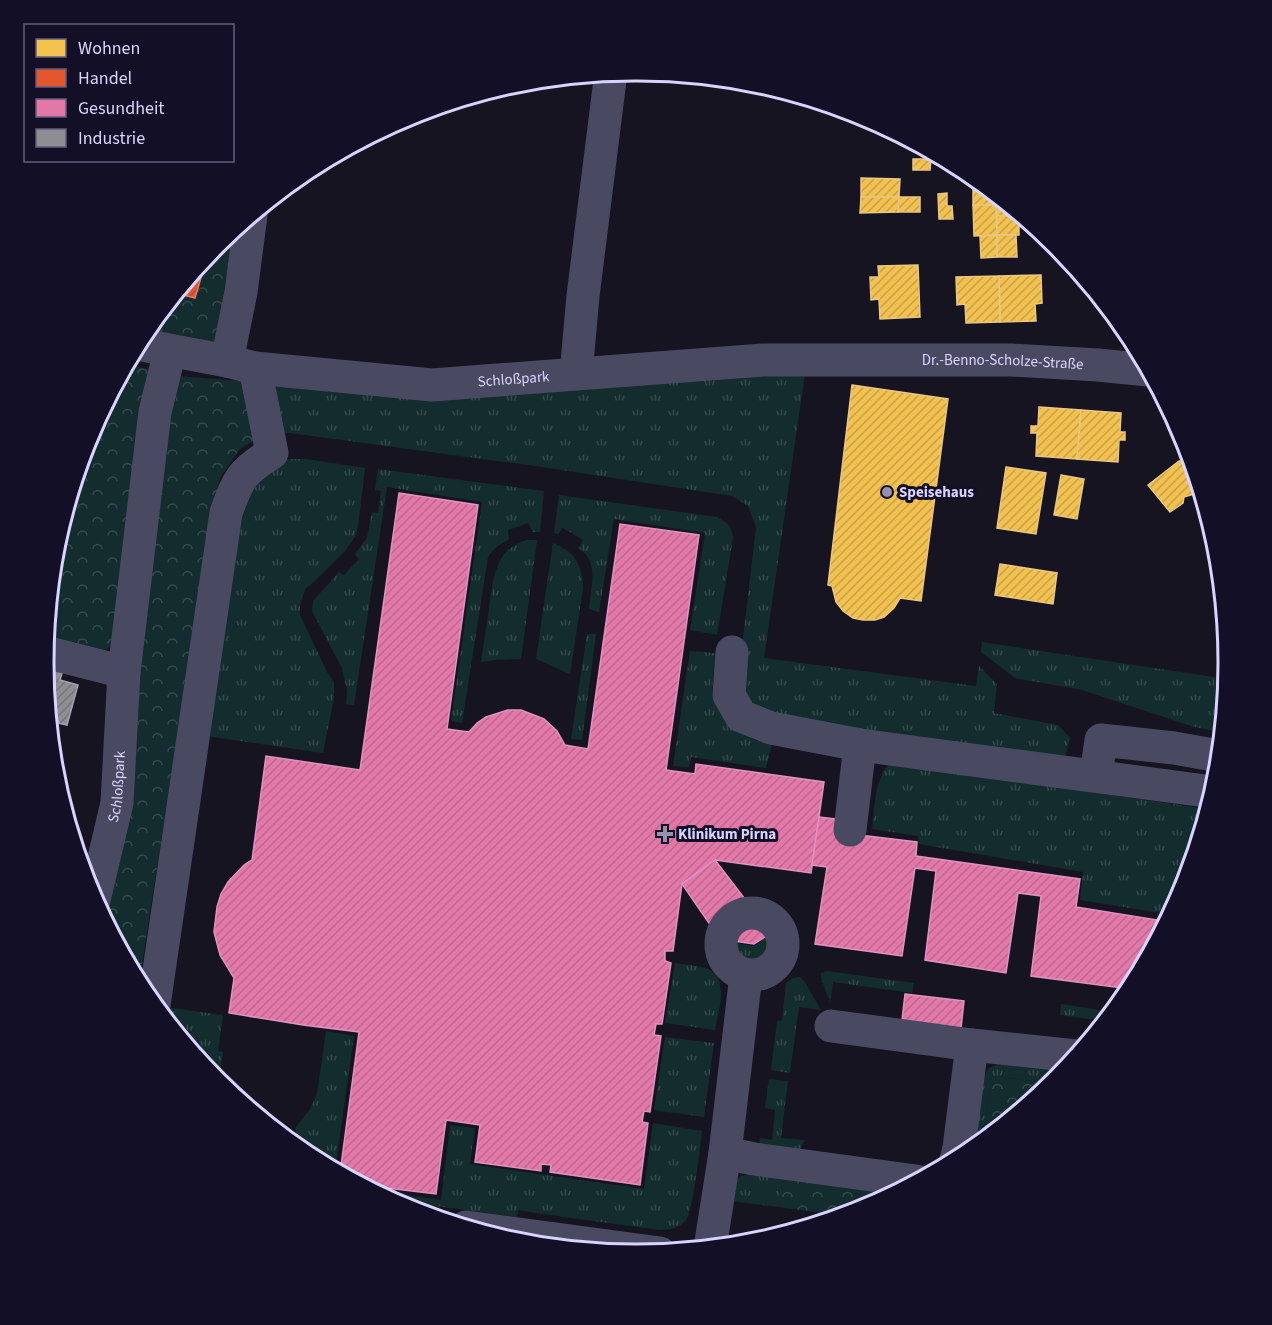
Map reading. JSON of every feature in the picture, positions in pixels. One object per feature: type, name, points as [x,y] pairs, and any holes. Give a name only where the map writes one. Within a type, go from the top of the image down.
[{"type":"street","points":[[576,374],[583,296],[610,82]]},
{"type":"street","points":[[156,992],[226,513],[235,486],[244,473],[272,453],[241,365],[241,292],[250,227]]},
{"type":"street","name":"Schloßpark","points":[[147,346],[241,365],[432,385],[762,360],[858,360]]},
{"type":"street","name":"Schloßpark","points":[[98,884],[117,803],[124,672],[155,412],[170,351]]},
{"type":"street","name":"Dr.-Benno-Scholze-Straße","points":[[858,360],[1011,360],[1138,369]]},
{"type":"street","points":[[732,652],[729,695],[741,716],[771,728],[860,746],[1203,791]]},
{"type":"street","points":[[54,654],[124,672]]},
{"type":"street","points":[[1096,775],[1101,740],[1210,754]]},
{"type":"street","points":[[850,830],[860,746]]},
{"type":"street","points":[[711,1240],[725,1153],[746,975]]},
{"type":"street","points":[[831,1026],[1066,1055]]},
{"type":"street","points":[[958,1147],[972,1045]]},
{"type":"street","points":[[725,1153],[903,1179]]},
{"type":"green space","points":[[232,244],[215,347],[155,334],[198,279]]},
{"type":"green space","points":[[135,366],[150,370],[119,635],[106,651],[54,644],[55,624],[65,549],[85,475],[114,405]]},
{"type":"green space","points":[[805,373],[764,658],[976,686],[979,666],[997,684],[994,713],[1058,725],[1070,738],[1064,761],[771,720],[740,693],[743,638],[756,527],[748,506],[732,496],[535,466],[290,433],[276,434],[269,390],[283,383],[323,382],[328,392],[428,396]]},
{"type":"green space","points":[[177,376],[255,382],[266,433],[239,450],[220,478],[212,510],[141,969],[101,892],[164,416]]},
{"type":"green space","points":[[284,459],[307,459],[365,468],[355,537],[345,551],[305,589],[300,606],[300,615],[334,682],[334,698],[323,753],[200,735],[233,506]]},
{"type":"green space","points":[[378,469],[544,491],[540,532],[533,532],[528,523],[508,530],[509,539],[495,548],[488,557],[462,723],[451,721],[482,502],[387,487],[354,705],[346,704],[347,691],[342,668],[312,611],[313,601],[339,572],[344,575],[359,559],[355,554],[367,538],[372,512],[378,513],[381,491],[375,490]]},
{"type":"green space","points":[[559,495],[717,517],[727,523],[732,530],[733,538],[717,635],[690,630],[705,533],[614,519],[599,612],[589,609],[592,571],[589,559],[579,548],[583,540],[563,528],[558,534],[554,533]]},
{"type":"green space","points":[[527,540],[537,540],[521,659],[481,662],[493,581],[500,560],[508,550]]},
{"type":"green space","points":[[553,543],[572,555],[581,573],[583,589],[570,674],[536,659]]},
{"type":"green space","points":[[587,634],[596,634],[582,740],[571,739]]},
{"type":"green space","points":[[982,642],[1218,678],[1214,731],[1191,726],[1082,690],[1015,678],[981,652]]},
{"type":"green space","points":[[690,651],[715,653],[712,693],[719,709],[738,731],[755,740],[772,744],[766,768],[691,757],[689,767],[673,766]]},
{"type":"green space","points":[[891,763],[1199,808],[1187,850],[1161,913],[1080,900],[1083,872],[919,844],[918,836],[872,829],[878,784]]},
{"type":"green space","points":[[770,935],[773,946],[771,955],[765,960],[750,963],[742,960],[737,953],[734,943],[754,946]]},
{"type":"green space","points":[[675,963],[708,969],[715,974],[721,988],[721,997],[715,1030],[665,1023]]},
{"type":"green space","points":[[827,971],[914,983],[912,993],[833,982],[830,1002],[821,978],[821,973]]},
{"type":"green space","points":[[800,977],[821,1010],[799,1007],[790,1073],[771,1070],[777,1021],[782,1020],[786,983],[793,978]]},
{"type":"green space","points":[[1061,1004],[1103,1011],[1096,1020],[1060,1015]]},
{"type":"green space","points":[[167,1007],[223,1015],[218,1051],[223,1052],[220,1070]]},
{"type":"green space","points":[[326,1031],[354,1036],[336,1161],[295,1133],[296,1127],[310,1109],[317,1094]]},
{"type":"green space","points":[[665,1037],[714,1043],[704,1117],[654,1110]]},
{"type":"green space","points":[[1002,1062],[1053,1069],[1039,1082],[1010,1078],[990,1086],[985,1128],[974,1135],[981,1081],[989,1068]]},
{"type":"green space","points":[[1010,1078],[1039,1082],[985,1128],[990,1086]]},
{"type":"green space","points":[[769,1079],[788,1081],[781,1138],[805,1140],[800,1149],[759,1148],[760,1138],[772,1140],[775,1110],[765,1108]]},
{"type":"green space","points":[[653,1123],[702,1131],[689,1214],[683,1223],[674,1228],[660,1230],[519,1210],[517,1217],[425,1205],[401,1194],[441,1200],[450,1125],[475,1128],[470,1164],[644,1189]]},
{"type":"green space","points":[[756,1174],[783,1178],[779,1207],[731,1201],[734,1185],[740,1176]]},
{"type":"green space","points":[[783,1178],[882,1189],[825,1213],[779,1207]]},
{"type":"building: Wohnen","points":[[913,159],[931,161],[930,170],[913,170]]},
{"type":"building: Wohnen","points":[[861,178],[900,179],[899,197],[861,197]]},
{"type":"building: Wohnen","points":[[973,189],[995,205],[973,205]]},
{"type":"building: Wohnen","points":[[947,193],[947,206],[952,206],[953,219],[939,219],[938,194]]},
{"type":"building: Wohnen","points":[[861,197],[899,197],[898,212],[860,213]]},
{"type":"building: Wohnen","points":[[899,197],[920,197],[920,212],[898,212]]},
{"type":"building: Wohnen","points":[[973,205],[995,205],[997,235],[974,236]]},
{"type":"building: Wohnen","points":[[997,206],[1009,216],[997,216]]},
{"type":"building: Wohnen","points":[[997,216],[1009,216],[1019,224],[1019,235],[997,235]]},
{"type":"building: Wohnen","points":[[997,235],[997,257],[981,258],[980,236]]},
{"type":"building: Wohnen","points":[[997,235],[1016,235],[1017,257],[997,257]]},
{"type":"building: Wohnen","points":[[918,265],[920,317],[880,319],[879,299],[871,300],[870,277],[879,277],[878,266]]},
{"type":"building: Wohnen","points":[[1041,275],[1042,303],[1035,304],[1036,321],[1000,322],[999,276]]},
{"type":"building: Wohnen","points":[[999,276],[1000,322],[966,323],[965,304],[957,305],[956,277]]},
{"type":"building: Wohnen","name":"Speisehaus","points":[[852,385],[948,399],[921,601],[900,598],[894,608],[884,617],[875,620],[853,618],[843,611],[836,602],[832,586],[828,585]]},
{"type":"building: Wohnen","points":[[1039,407],[1081,410],[1077,459],[1036,456],[1037,433],[1031,433],[1031,426],[1038,426]]},
{"type":"building: Wohnen","points":[[1081,410],[1121,413],[1120,432],[1125,432],[1125,440],[1119,440],[1118,462],[1077,459]]},
{"type":"building: Wohnen","points":[[1179,461],[1182,461],[1193,494],[1184,497],[1183,503],[1170,512],[1148,485]]},
{"type":"building: Wohnen","points":[[1006,467],[1046,473],[1036,534],[997,528]]},
{"type":"building: Wohnen","points":[[1061,475],[1084,479],[1077,519],[1054,515]]},
{"type":"building: Wohnen","points":[[1000,564],[1057,573],[1053,604],[995,595]]},
{"type":"building: Handel","points":[[202,275],[195,298],[185,295]]},
{"type":"building: Gesundheit","points":[[399,493],[478,505],[447,729],[469,732],[486,717],[508,710],[521,710],[544,719],[557,731],[565,745],[588,749],[620,524],[699,535],[666,770],[695,774],[696,764],[824,782],[811,873],[715,860],[682,884],[673,951],[665,951],[665,961],[671,963],[662,1024],[656,1024],[654,1035],[661,1036],[650,1112],[644,1111],[642,1122],[648,1123],[640,1185],[550,1172],[551,1165],[541,1164],[541,1171],[475,1162],[480,1125],[446,1120],[436,1194],[388,1188],[341,1164],[359,1032],[229,1013],[234,978],[220,955],[214,932],[217,907],[228,882],[252,860],[266,756],[360,770]]},
{"type":"building: Gesundheit","points":[[819,817],[835,819],[834,832],[917,842],[916,856],[1080,879],[1076,907],[1158,920],[1119,988],[1031,976],[1041,896],[1018,893],[1006,973],[925,960],[936,871],[915,868],[902,956],[815,944],[827,867],[812,865]]},
{"type":"building: Gesundheit","points":[[715,860],[771,933],[754,944],[720,939],[682,884]]},
{"type":"building: Gesundheit","points":[[905,994],[964,1001],[961,1028],[902,1020]]},
{"type":"building: Industrie","points":[[54,667],[63,670],[60,680],[78,685],[67,725],[57,723]]},
{"type":"place","name":"Speisehaus","points":[[887,492]]},
{"type":"place","name":"Klinikum Pirna","points":[[665,834]]}]
